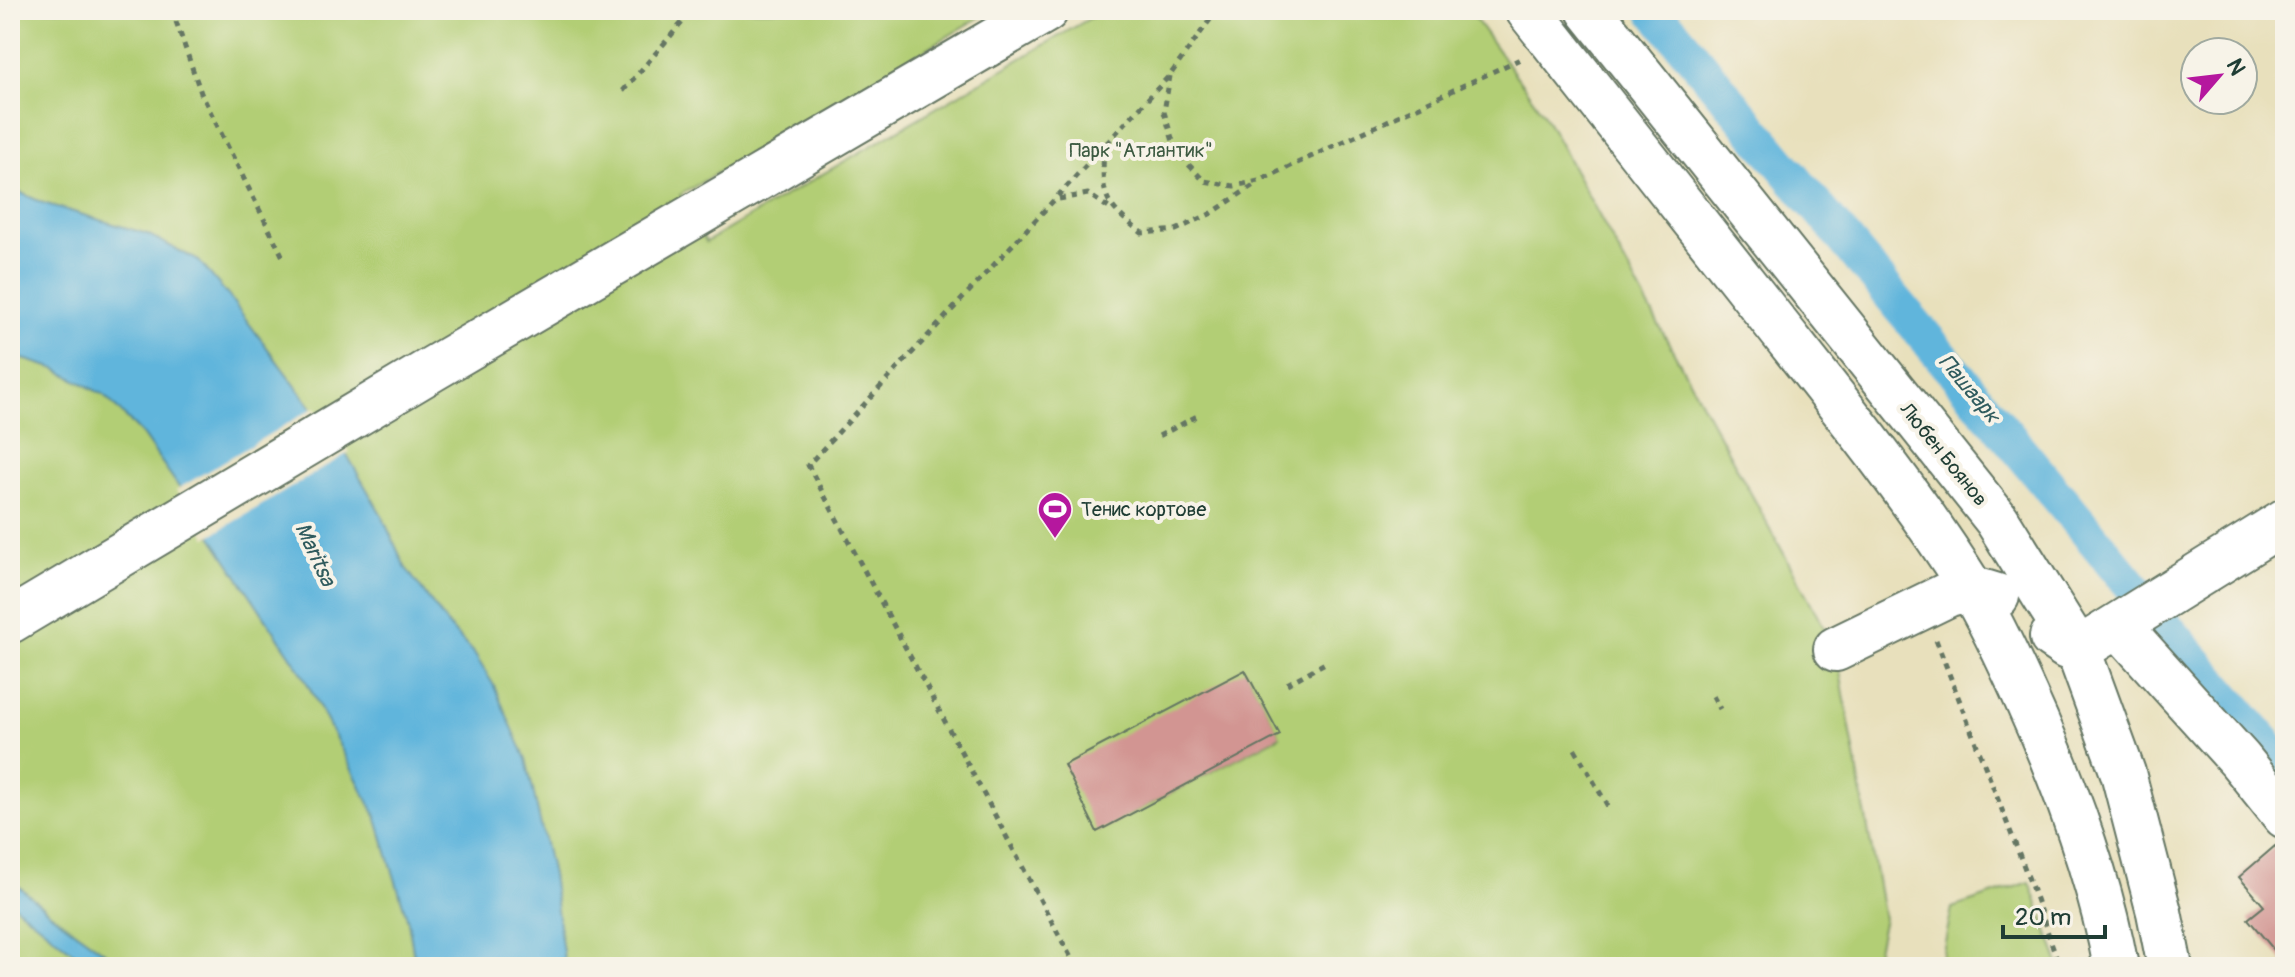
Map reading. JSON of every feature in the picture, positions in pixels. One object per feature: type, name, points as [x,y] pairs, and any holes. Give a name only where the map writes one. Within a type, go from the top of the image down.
[{"type":"street","points":[[10,621],[434,368],[1046,10]]},
{"type":"street","points":[[1528,10],[1839,404],[1926,521],[1971,588],[2013,670],[2051,756],[2079,830],[2109,929],[2116,967]]},
{"type":"street","name":"Любен Боянов","points":[[1589,10],[1997,520],[2078,650],[2123,773],[2170,967]]},
{"type":"street","points":[[1836,649],[1923,606],[1971,588],[2004,600],[2067,647],[2078,650],[2285,521]]},
{"type":"street","points":[[2123,624],[2285,816]]},
{"type":"path","points":[[172,10],[201,93],[283,257]]},
{"type":"path","points":[[623,91],[693,10]]},
{"type":"path","points":[[1076,967],[808,465],[1170,75],[1217,10]]},
{"type":"path","points":[[1058,199],[1088,194],[1142,233],[1176,230],[1212,213],[1259,181],[1509,65]]},
{"type":"path","points":[[1170,75],[1164,112],[1176,151],[1204,181],[1234,186],[1259,181]]},
{"type":"path","points":[[1104,148],[1102,180],[1113,210]]},
{"type":"path","points":[[1159,436],[1199,415]]},
{"type":"path","points":[[1923,606],[2060,967]]},
{"type":"path","points":[[1287,684],[1327,662]]},
{"type":"path","points":[[1713,696],[1720,709]]},
{"type":"path","points":[[1575,749],[1610,810]]},
{"type":"green space","name":"Парк \"Атлантик\"","points":[[10,10],[992,10],[680,195],[706,242],[1104,10],[1469,10],[1543,113],[1836,649],[1884,919],[1873,967],[565,967],[552,875],[526,759],[475,655],[448,625],[405,567],[381,514],[347,455],[199,261],[147,234],[43,203],[10,188]],"holes":[[[1245,671],[1280,736],[1097,831]]]},
{"type":"green space","points":[[10,355],[56,369],[104,395],[142,434],[181,490],[302,673],[376,816],[408,921],[416,967],[125,967],[50,913],[10,879]]},
{"type":"green space","points":[[2030,882],[2060,967],[1940,967],[1952,908]]},
{"type":"green space","points":[[10,902],[92,967],[10,967]]},
{"type":"water","name":"Maritsa","points":[[10,188],[43,203],[147,234],[199,261],[347,455],[381,514],[405,567],[448,625],[475,655],[493,684],[526,759],[552,875],[565,967],[416,967],[408,921],[376,816],[302,673],[181,490],[142,434],[104,395],[56,369],[10,355]]},
{"type":"water","points":[[10,879],[50,913],[125,967],[92,967],[10,902]]},
{"type":"pier","points":[[315,407],[350,452],[207,538],[176,490]]},
{"type":"building","points":[[1245,670],[1280,735],[1097,832],[1064,765]]},
{"type":"building","points":[[2275,846],[2285,858],[2285,963],[2248,919],[2264,906],[2239,877]]},
{"type":"waterway","name":"Пашаарк","points":[[1654,10],[2285,766]]},
{"type":"place","name":"Тенис кортове","points":[[1055,540]]}]
